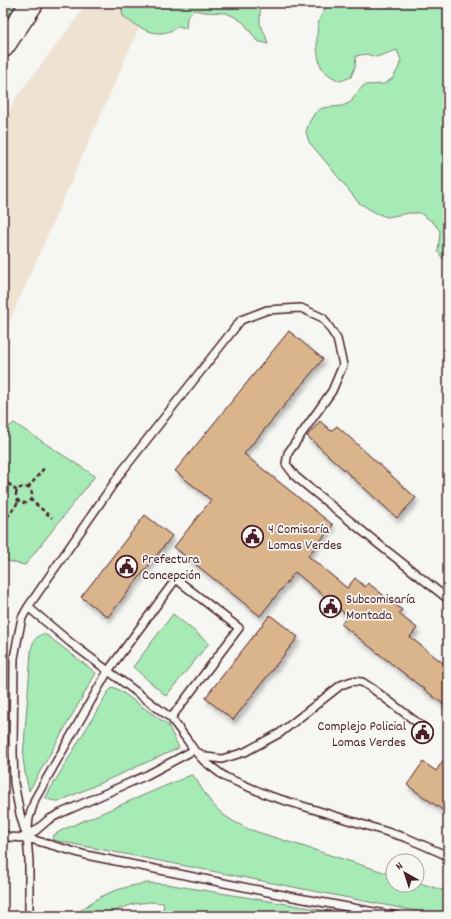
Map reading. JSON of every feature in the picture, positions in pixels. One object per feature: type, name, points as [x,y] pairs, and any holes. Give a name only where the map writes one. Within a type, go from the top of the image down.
[{"type":"highway","points":[[3,46],[32,3]]},
{"type":"lane","points":[[27,838],[20,814],[14,783],[13,752],[14,658],[22,618],[28,607],[123,470],[240,320],[267,310],[301,308],[323,318],[337,338],[343,365],[332,391],[288,454],[286,464],[296,477],[448,599]]},
{"type":"lane","points":[[29,916],[29,861],[27,838],[29,818],[35,799],[108,671],[176,579],[239,628],[171,718]]},
{"type":"lane","points":[[28,607],[71,643],[171,718],[194,750],[204,761],[225,777],[264,793],[407,838],[448,856]]},
{"type":"lane","points":[[194,750],[206,757],[222,759],[246,752],[280,733],[341,685],[352,682],[362,682],[423,727]]},
{"type":"lane","points":[[27,838],[48,820],[59,814],[147,776],[194,750]]},
{"type":"lane","points":[[3,834],[9,837],[27,838],[86,855],[396,916]]},
{"type":"path","points":[[28,488],[44,467]]},
{"type":"path","points":[[3,479],[17,491]]},
{"type":"path","points":[[23,487],[28,488],[32,497],[24,503],[19,501],[16,497],[17,491],[23,487]]},
{"type":"path","points":[[30,499],[52,518]]},
{"type":"path","points":[[3,523],[19,501]]},
{"type":"shaded area","points":[[88,3],[150,3],[3,336],[3,126],[15,99]]},
{"type":"green space","points":[[3,3],[24,3],[3,35]]},
{"type":"green space","points":[[121,3],[261,3],[260,24],[268,44],[257,41],[244,23],[226,13],[194,10],[187,18],[186,29],[179,26],[171,31],[161,33],[151,32],[136,25],[123,16]]},
{"type":"green space","points":[[330,3],[448,3],[448,261],[444,260],[438,252],[440,231],[433,222],[420,213],[409,213],[387,217],[376,213],[359,203],[309,142],[306,132],[314,114],[322,108],[342,106],[351,102],[364,85],[384,84],[393,78],[401,60],[397,50],[376,57],[366,54],[356,56],[355,67],[351,77],[340,81],[328,74],[322,68],[318,57],[317,34],[321,16]]},
{"type":"green space","points":[[14,423],[95,476],[25,565],[3,560],[3,431]]},
{"type":"green space","points":[[173,614],[209,643],[166,696],[133,667]]},
{"type":"green space","points":[[43,634],[48,636],[96,673],[29,791],[23,758],[31,652],[34,641],[37,637]]},
{"type":"green space","points":[[113,687],[168,725],[179,748],[60,801],[46,798],[108,692]]},
{"type":"green space","points":[[191,775],[196,779],[218,810],[228,818],[248,829],[385,872],[385,893],[425,893],[425,885],[448,892],[448,916],[441,916],[53,840],[52,838],[54,835],[62,830]]},
{"type":"green space","points":[[148,883],[166,884],[359,916],[162,916],[164,903],[149,902],[134,904],[105,916],[75,916],[100,897],[128,887]]},
{"type":"building","points":[[289,331],[323,359],[244,454],[333,525],[308,556],[347,588],[355,578],[365,587],[368,583],[402,610],[399,614],[417,628],[410,637],[448,667],[448,708],[341,624],[348,616],[295,572],[260,616],[174,547],[211,500],[175,471]]},
{"type":"building","points":[[320,421],[331,431],[337,426],[416,498],[397,518],[307,436]]},
{"type":"building","name":"Prefectura Concepción","points":[[145,515],[172,536],[108,617],[81,597]]},
{"type":"building","points":[[270,615],[298,637],[233,720],[205,698]]},
{"type":"building","points":[[448,753],[448,814],[407,785],[423,762],[436,771]]},
{"type":"place","name":"4 Comisaría Lomas Verdes","points":[[253,536]]},
{"type":"place","name":"Prefectura Concepción","points":[[127,566]]},
{"type":"place","name":"Subcomisaría Montada","points":[[331,606]]},
{"type":"place","name":"Complejo Policial Lomas Verdes","points":[[422,733]]}]
